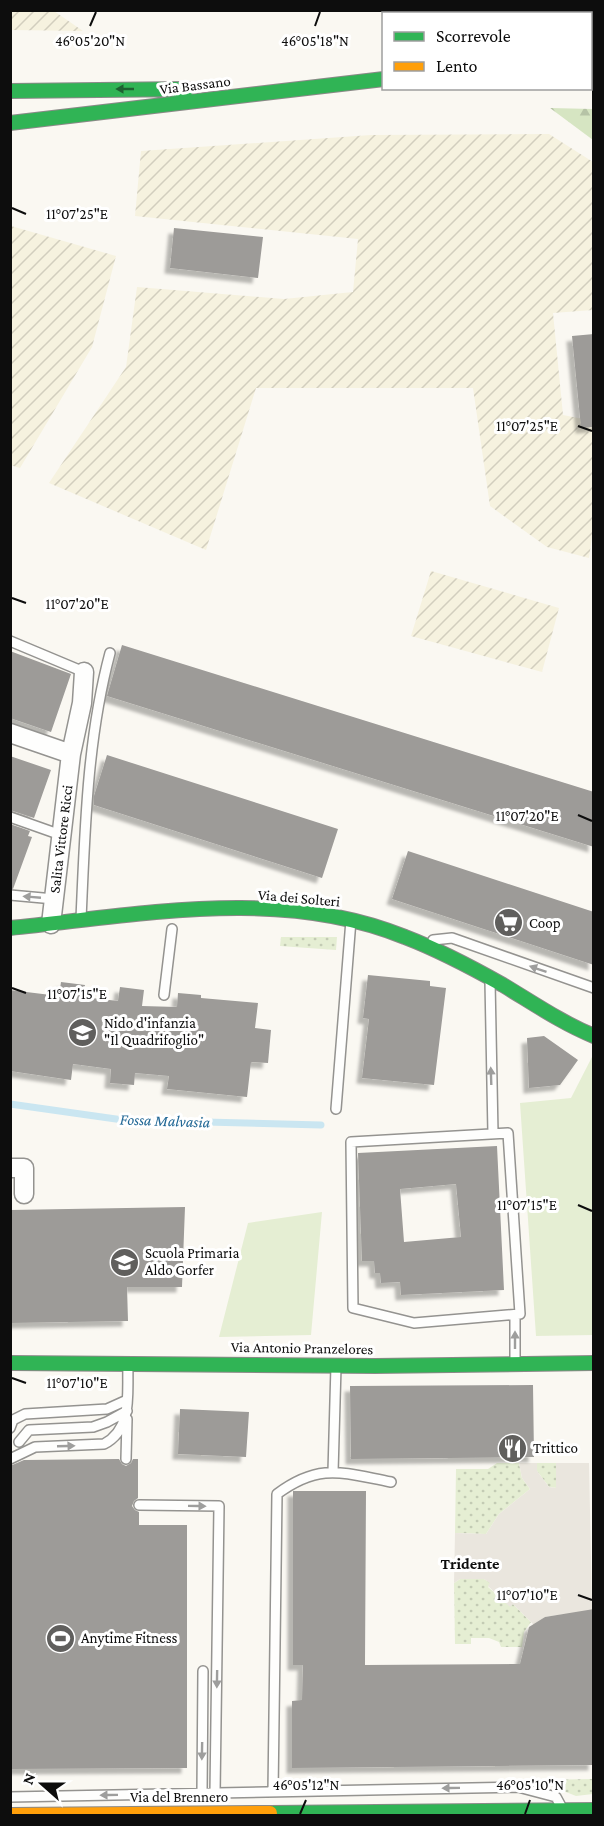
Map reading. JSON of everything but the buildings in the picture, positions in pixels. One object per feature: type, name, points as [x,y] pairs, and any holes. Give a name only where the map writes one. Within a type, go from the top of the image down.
[{"type":"main road","name":"Via Bassano","points":[[10,123],[382,80]]},
{"type":"main road","points":[[10,91],[200,89],[352,82]]},
{"type":"main road","name":"Via dei Solteri","points":[[10,928],[233,910],[312,913],[351,920],[416,941],[463,962],[569,1027],[594,1036]]},
{"type":"main road","name":"Via Antonio Pranzelores","points":[[10,1363],[336,1366],[594,1363]]},
{"type":"main road","name":"Via del Brennero","points":[[10,1815],[594,1810]]},
{"type":"street","name":"Salita Vittore Ricci","points":[[51,924],[71,754],[82,703],[84,672]]},
{"type":"street","points":[[10,734],[71,754]]},
{"type":"street","points":[[10,1168],[24,1168],[24,1194]]},
{"type":"lane","name":"Salita Vittore Ricci","points":[[10,641],[84,672]]},
{"type":"lane","points":[[81,921],[87,796],[99,693],[110,653]]},
{"type":"lane","points":[[10,817],[61,835]]},
{"type":"lane","points":[[10,895],[54,899]]},
{"type":"lane","points":[[336,1109],[351,920]]},
{"type":"lane","points":[[164,995],[172,929]]},
{"type":"lane","points":[[416,941],[452,938],[594,988]]},
{"type":"lane","points":[[490,978],[493,1134]]},
{"type":"lane","points":[[508,1133],[520,1314],[414,1323],[353,1308],[351,1142],[493,1134],[508,1133]]},
{"type":"lane","points":[[515,1315],[515,1365]]},
{"type":"lane","points":[[126,1460],[128,1364]]},
{"type":"lane","points":[[333,1472],[336,1366]]},
{"type":"lane","points":[[10,1428],[13,1420],[25,1414],[107,1409],[127,1400]]},
{"type":"lane","points":[[19,1442],[29,1430],[93,1427],[127,1411]]},
{"type":"lane","points":[[10,1459],[35,1447],[104,1444],[114,1439],[123,1425],[127,1411]]},
{"type":"lane","points":[[273,1792],[277,1494],[306,1476],[333,1472],[391,1482]]},
{"type":"lane","points":[[138,1505],[219,1506],[215,1793]]},
{"type":"lane","points":[[202,1793],[203,1671]]},
{"type":"lane","name":"Via del Brennero","points":[[10,1797],[518,1787],[556,1797],[563,1810]]},
{"type":"shaded area","points":[[11,11],[54,11],[83,31],[11,30]]},
{"type":"shaded area","points":[[549,134],[593,162],[593,310],[553,313],[563,415],[593,421],[594,523],[589,558],[547,547],[490,506],[473,388],[256,388],[206,550],[49,483],[126,367],[137,287],[284,299],[353,292],[358,239],[135,216],[141,151],[371,135]]},
{"type":"shaded area","points":[[11,226],[116,256],[92,347],[20,468],[10,465]]},
{"type":"shaded area","points":[[431,571],[559,608],[542,672],[411,636]]},
{"type":"shaded area","points":[[519,1463],[537,1463],[537,1471],[549,1487],[556,1488],[556,1463],[589,1463],[593,1653],[566,1652],[565,1614],[545,1617],[534,1625],[513,1604],[510,1607],[488,1586],[490,1583],[484,1579],[460,1579],[454,1583],[455,1533],[486,1534],[499,1514],[530,1489],[522,1478]]},
{"type":"green space","points":[[550,108],[593,109],[593,140]]},
{"type":"green space","points":[[281,937],[337,937],[336,950],[280,946]]},
{"type":"green space","points":[[593,1055],[593,1335],[536,1336],[520,1103],[571,1098]]},
{"type":"green space","points":[[322,1212],[311,1335],[219,1337],[248,1223]]},
{"type":"green space","points":[[497,1463],[519,1463],[522,1478],[530,1489],[499,1514],[486,1534],[455,1533],[456,1469],[488,1469]]},
{"type":"green space","points":[[537,1463],[556,1463],[557,1488],[549,1487],[537,1471]]},
{"type":"green space","points":[[460,1579],[484,1579],[491,1583],[488,1587],[510,1606],[513,1604],[531,1622],[524,1632],[522,1647],[501,1647],[499,1642],[489,1638],[471,1638],[471,1644],[455,1644],[454,1583]]},
{"type":"green space","points":[[593,1779],[593,1794],[576,1796],[536,1780]]},
{"type":"waterway","name":"Fossa Malvasia","points":[[10,1104],[123,1120],[321,1125]]},
{"type":"traffic: fast","points":[[10,123],[382,79]]},
{"type":"traffic: fast","points":[[10,91],[187,89]]},
{"type":"traffic: fast","points":[[10,928],[209,908],[260,908],[309,912],[358,921],[405,937],[455,959],[559,1019],[594,1036]]},
{"type":"traffic: fast","points":[[10,1363],[375,1366],[594,1363]]},
{"type":"traffic: fast","points":[[270,1813],[594,1810]]},
{"type":"traffic: slow","points":[[10,1815],[270,1813]]},
{"type":"place","name":"Coop","points":[[508,923]]},
{"type":"place","name":"Nido d'infanzia \"Il Quadrifoglio\"","points":[[83,1032]]},
{"type":"place","name":"Scuola Primaria Aldo Gorfer","points":[[124,1262]]},
{"type":"place","name":"Trittico","points":[[512,1448]]},
{"type":"place","name":"Anytime Fitness","points":[[60,1638]]},
{"type":"district","name":"Tridente","points":[[470,1563]]}]
